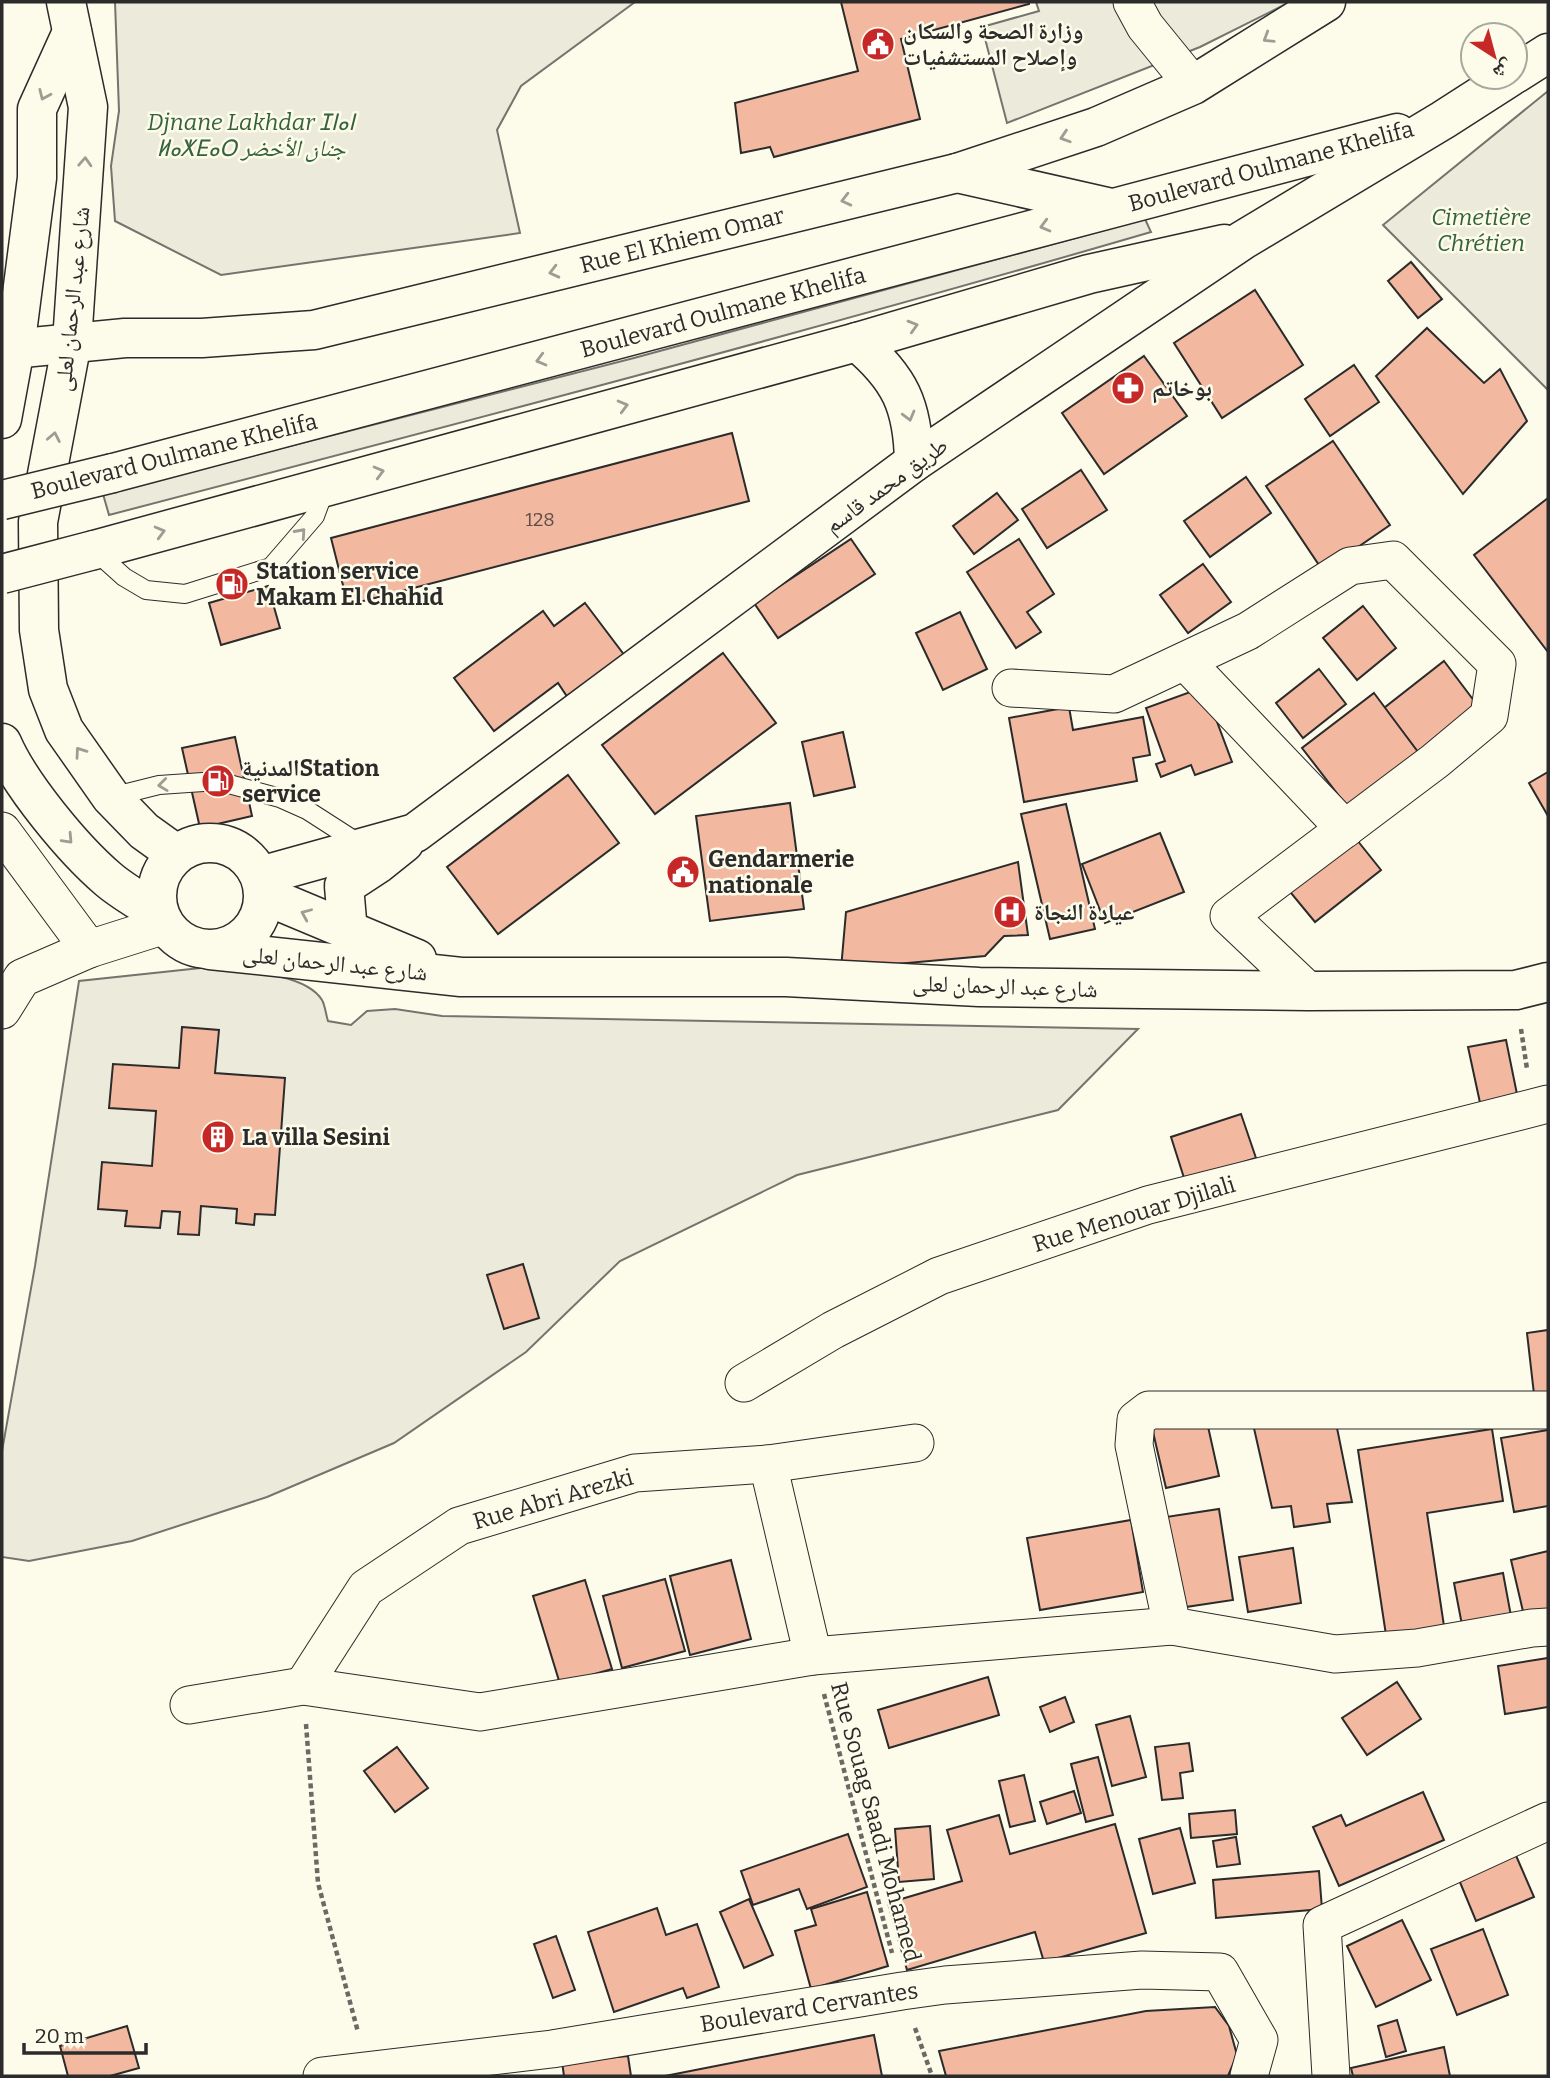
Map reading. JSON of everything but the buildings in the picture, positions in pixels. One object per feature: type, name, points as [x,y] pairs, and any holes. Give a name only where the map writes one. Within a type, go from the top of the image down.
[{"type":"main road","name":"Rue El Khiem Omar","points":[[8,349],[125,338],[202,338],[314,330],[957,173],[1096,127],[1193,85],[1326,2]]},
{"type":"main road","name":"شارع عبد الرحمان لعلى","points":[[69,17],[88,107],[72,342],[38,522],[39,630],[48,689],[64,730],[111,797],[144,831],[176,854]]},
{"type":"main road","name":"شارع عبد الرحمان لعلى","points":[[2,419],[8,349],[37,178],[37,109],[69,17]]},
{"type":"main road","points":[[1529,65],[1548,53]]},
{"type":"main road","name":"طريق محمد قاسم","points":[[262,886],[363,846],[415,833],[914,462],[1242,240],[1488,91]]},
{"type":"main road","name":"Boulevard Oulmane Khelifa","points":[[2,500],[113,473],[1443,120]]},
{"type":"main road","points":[[957,173],[1112,209]]},
{"type":"main road","points":[[1173,193],[1198,211],[1204,232],[1189,252]]},
{"type":"main road","points":[[2,574],[857,342],[1089,274],[1242,240]]},
{"type":"main road","points":[[857,342],[878,360],[895,382],[907,408],[914,435],[914,462]]},
{"type":"main road","points":[[2,743],[10,761],[62,833],[109,880],[161,919],[177,938],[193,947],[210,950],[231,946],[248,934],[260,916],[262,886],[251,862],[239,851],[224,844],[207,842],[190,846],[176,854],[162,871],[156,891],[161,919]]},
{"type":"main road","name":"شارع عبد الرحمان لعلى","points":[[348,932],[344,886],[379,863],[415,833]]},
{"type":"main road","name":"شارع عبد الرحمان لعلى","points":[[262,886],[348,932],[461,977]]},
{"type":"main road","name":"شارع عبد الرحمان لعلى","points":[[210,950],[461,977],[786,977],[979,987],[1308,991],[1532,986]]},
{"type":"street","points":[[1132,2],[1145,26],[1193,85]]},
{"type":"street","points":[[1011,688],[1114,694],[1248,631],[1350,565],[1393,560],[1497,664],[1489,716],[1435,761],[1229,916],[1308,991]]},
{"type":"street","points":[[1185,661],[1345,829]]},
{"type":"street","points":[[2,831],[89,949]]},
{"type":"street","points":[[2,1010],[22,978],[161,919]]},
{"type":"street","name":"Rue Menouar Djilali","points":[[744,1383],[832,1330],[939,1276],[1148,1205],[1540,1106]]},
{"type":"street","points":[[1172,1626],[1134,1445],[1136,1420],[1149,1410],[1548,1410]]},
{"type":"street","name":"Rue Abri Arezki","points":[[303,1686],[366,1588],[459,1526],[635,1473],[768,1464],[915,1443]]},
{"type":"street","points":[[768,1464],[813,1656]]},
{"type":"street","points":[[189,1705],[303,1686],[480,1712],[813,1656],[1172,1626],[1335,1654],[1417,1648],[1548,1627]]},
{"type":"street","points":[[1331,2076],[1322,1926],[1548,1821]]},
{"type":"street","name":"Boulevard Cervantes","points":[[322,2076],[552,2049],[902,1991],[1142,1970],[1220,1972],[1259,2040],[1249,2076]]},
{"type":"lane","points":[[94,550],[124,577],[146,590],[185,594],[271,566],[315,516],[326,487]]},
{"type":"lane","points":[[111,797],[159,785],[218,781],[280,798],[307,810],[363,846]]},
{"type":"path","points":[[1532,986],[1540,1106]]},
{"type":"path","name":"Rue Souag Saadi Mohamed","points":[[813,1656],[902,1991],[932,2076]]},
{"type":"path","points":[[303,1686],[318,1883],[368,2070]]},
{"type":"green space","name":"Djnane Lakhdar ⵊⵏⴰⵏ ⵍⴰⵅⴹⴰⵔ جنان الأخضر","points":[[115,2],[635,2],[521,86],[497,130],[520,233],[221,275],[115,221],[111,166],[119,111]]},
{"type":"green space","points":[[1036,2],[1290,2],[1200,47],[1007,123],[982,27],[1039,11]]},
{"type":"green space","name":"Cimetière Chrétien","points":[[1548,91],[1548,390],[1383,225]]},
{"type":"green space","points":[[1145,219],[1151,232],[761,342],[370,447],[109,515],[103,494],[634,358]]},
{"type":"green space","points":[[210,967],[271,974],[302,984],[322,1000],[328,1021],[351,1025],[367,1011],[395,1009],[442,1016],[1138,1029],[1058,1110],[797,1175],[620,1261],[526,1352],[394,1443],[267,1497],[132,1541],[29,1561],[2,1557],[2,1451],[35,1266],[79,981]]},
{"type":"place","name":"وزارة الصحة والسكان وإصلاح المستشفيات","points":[[878,44]]},
{"type":"place","name":"بوخاتم","points":[[1128,388]]},
{"type":"place","name":"Station service Makam El Chahid","points":[[232,584]]},
{"type":"place","name":"المدنيةStation service","points":[[218,781]]},
{"type":"place","name":"Gendarmerie nationale","points":[[683,872]]},
{"type":"place","name":"عيادة النجاة","points":[[1010,912]]},
{"type":"place","name":"La villa Sesini","points":[[218,1137]]}]
